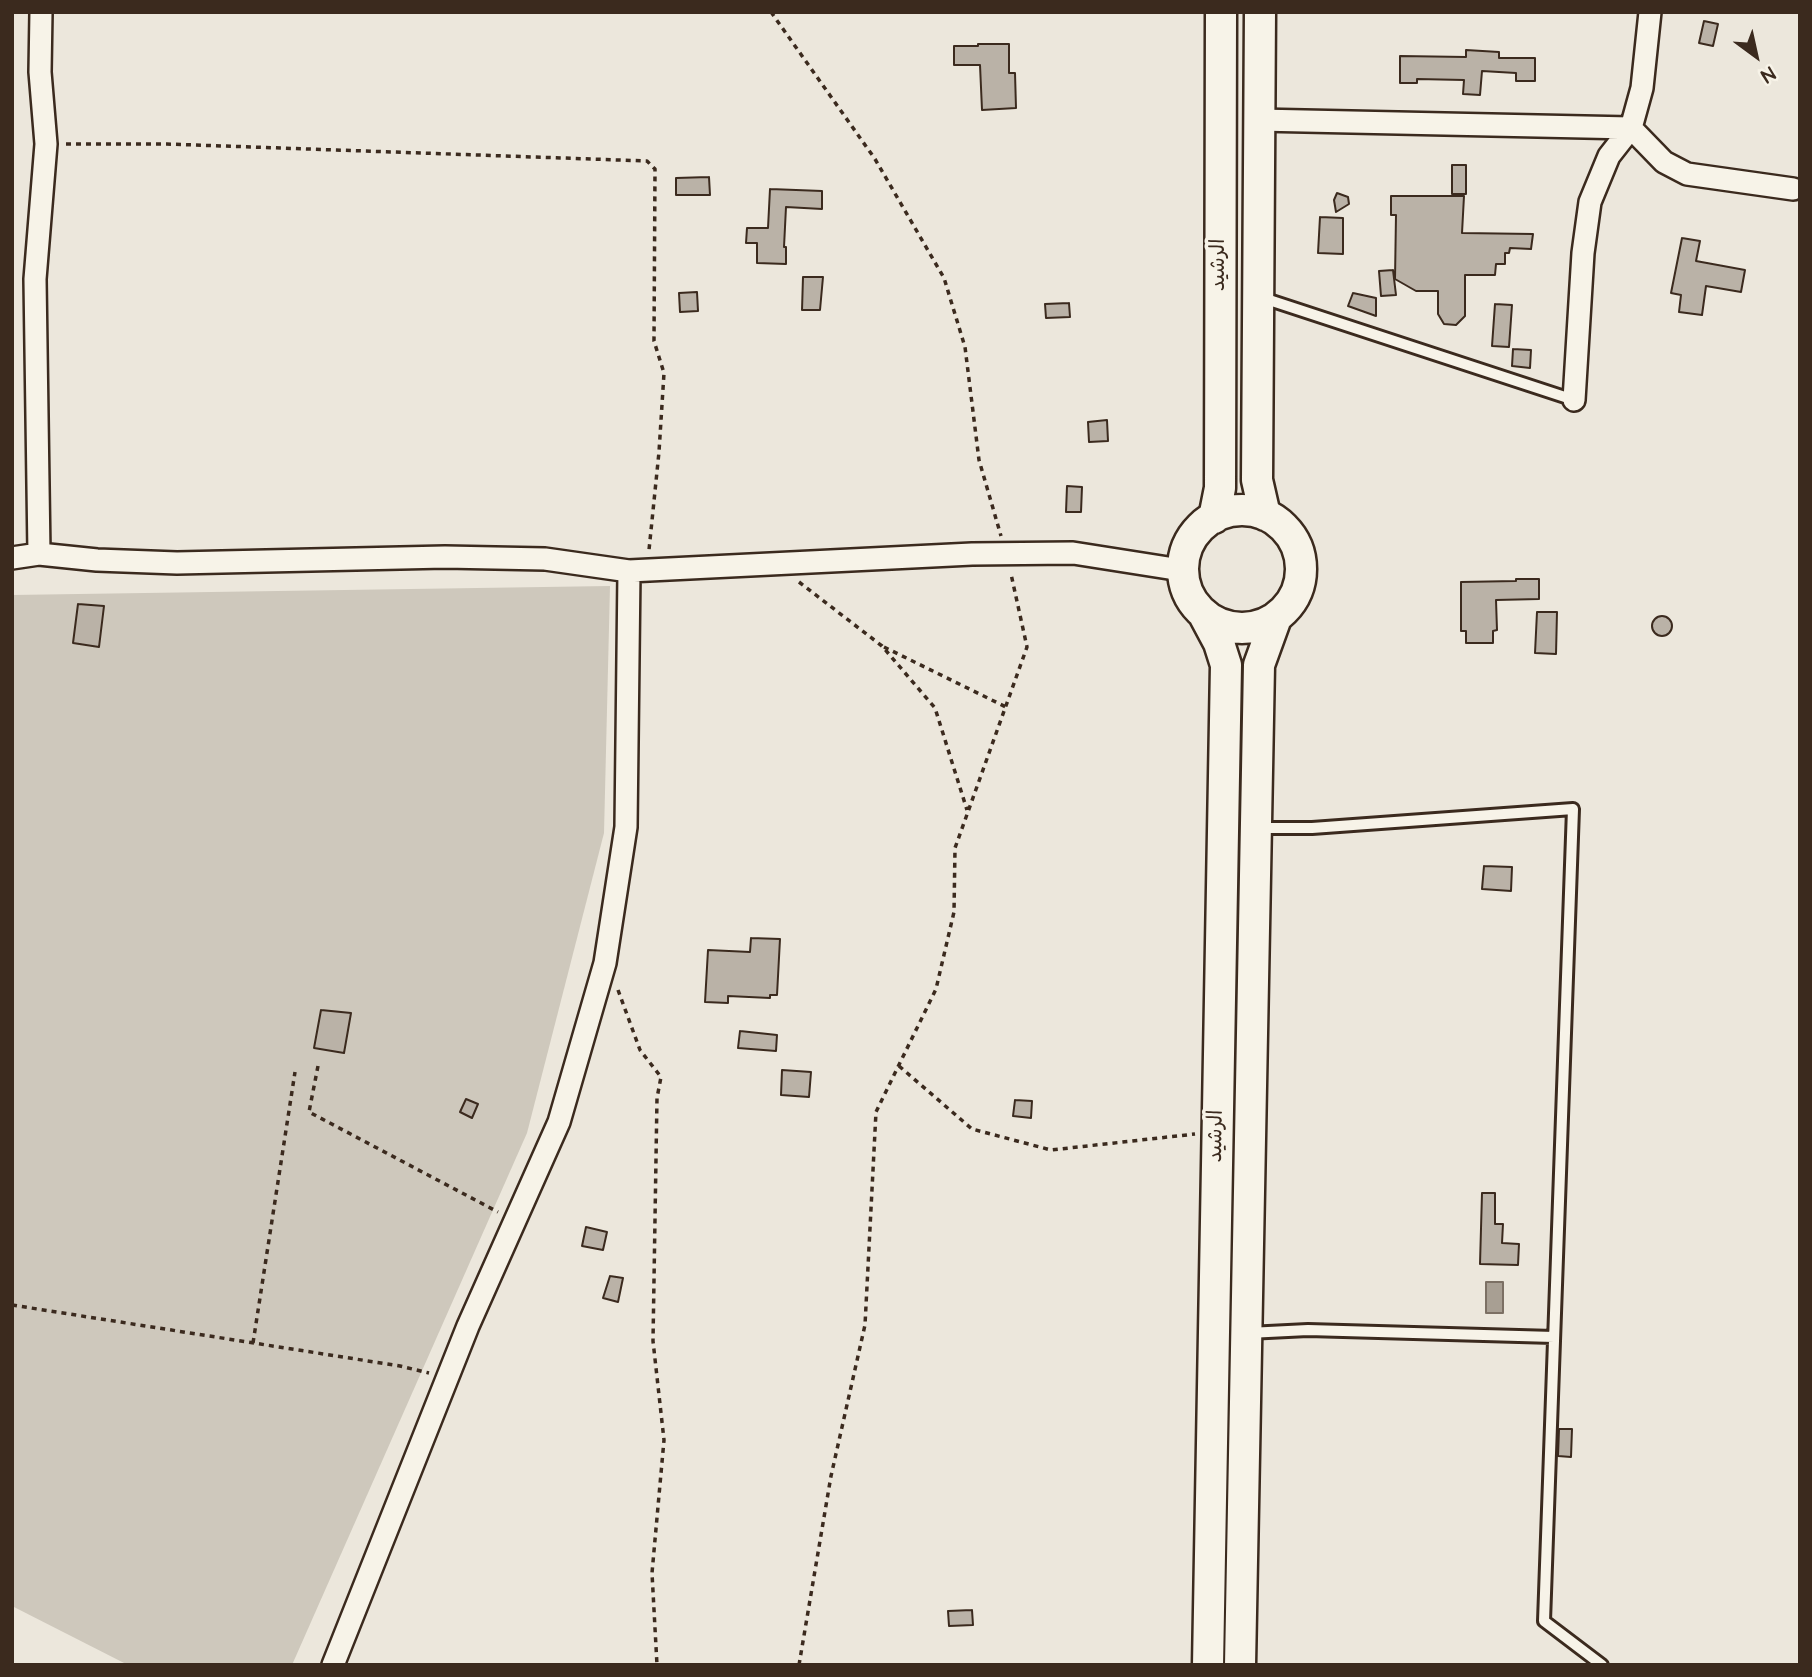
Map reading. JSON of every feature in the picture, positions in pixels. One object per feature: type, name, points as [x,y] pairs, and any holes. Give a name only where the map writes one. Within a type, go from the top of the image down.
[{"type":"street","points":[[39,554],[36,279],[46,144],[40,72],[41,12]]},
{"type":"street","name":"الرشيد","points":[[1214,518],[1220,488],[1221,12]]},
{"type":"street","name":"الرشيد","points":[[1260,12],[1257,480],[1265,515]]},
{"type":"street","points":[[1574,400],[1583,253],[1590,202],[1609,156],[1631,128],[1642,88],[1650,12]]},
{"type":"street","points":[[1258,120],[1631,128],[1664,162],[1686,174],[1793,188]]},
{"type":"street","points":[[1240,510],[1265,515],[1278,522],[1292,537],[1300,555],[1301,576],[1296,595],[1276,618],[1252,628],[1233,628],[1215,622],[1203,613],[1189,596],[1181,570],[1190,540],[1203,525],[1220,514],[1240,510]]},
{"type":"street","points":[[12,558],[39,554],[97,560],[177,563],[445,557],[545,559],[638,570],[1073,553],[1181,570]]},
{"type":"street","points":[[333,1665],[468,1326],[559,1122],[605,964],[626,827],[638,570]]},
{"type":"street","name":"الرشيد","points":[[1203,613],[1219,643],[1226,665],[1208,1665]]},
{"type":"street","name":"الرشيد","points":[[1240,1665],[1259,665],[1276,618]]},
{"type":"lane","points":[[1257,296],[1574,400]]},
{"type":"lane","points":[[1257,828],[1312,828],[1573,809],[1544,1621],[1602,1665]]},
{"type":"lane","points":[[1248,1333],[1308,1330],[1554,1337]]},
{"type":"path","points":[[771,12],[875,159],[944,278],[965,347],[979,460],[1007,554],[1027,647],[955,848],[954,912],[936,989],[876,1112],[865,1325],[831,1476],[799,1665]]},
{"type":"path","points":[[46,144],[167,144],[647,161],[655,169],[654,341],[664,373],[659,452],[638,570]]},
{"type":"path","points":[[775,565],[882,646],[1006,707]]},
{"type":"path","points":[[882,646],[935,708],[968,812]]},
{"type":"path","points":[[605,964],[622,999],[640,1050],[661,1076],[657,1098],[653,1341],[664,1440],[653,1573],[657,1665]]},
{"type":"path","points":[[318,1066],[309,1112],[515,1221]]},
{"type":"path","points":[[899,1066],[972,1129],[1051,1150],[1217,1132]]},
{"type":"path","points":[[253,1343],[295,1072]]},
{"type":"path","points":[[12,1305],[400,1366],[448,1377]]},
{"type":"shaded area","points":[[610,586],[604,833],[527,1133],[292,1665],[128,1665],[12,1606],[12,595]]},
{"type":"shaded area","points":[[1486,1282],[1503,1282],[1503,1313],[1486,1313]]},
{"type":"building","points":[[1704,21],[1718,24],[1713,46],[1699,43]]},
{"type":"building","points":[[1009,44],[1009,73],[1015,73],[1016,108],[982,110],[980,65],[954,65],[954,46]]},
{"type":"building","points":[[1466,50],[1499,52],[1499,58],[1535,58],[1535,81],[1516,81],[1516,73],[1482,71],[1480,95],[1463,94],[1464,80],[1417,79],[1417,83],[1400,83],[1400,56],[1466,57]]},
{"type":"building","points":[[1452,165],[1466,165],[1466,194],[1452,194]]},
{"type":"building","points":[[709,177],[710,195],[676,195],[676,178]]},
{"type":"building","points":[[770,189],[822,191],[822,209],[786,207],[786,264],[757,263],[757,243],[746,243],[747,228],[768,228]]},
{"type":"building","points":[[1337,193],[1348,197],[1349,204],[1336,212],[1334,200]]},
{"type":"building","points":[[1391,196],[1464,196],[1462,233],[1533,234],[1531,249],[1510,248],[1509,253],[1505,253],[1505,264],[1496,264],[1495,275],[1465,275],[1465,316],[1456,325],[1444,324],[1438,314],[1438,291],[1416,291],[1395,279],[1396,215],[1391,215]]},
{"type":"building","points":[[1320,217],[1343,218],[1343,254],[1318,253]]},
{"type":"building","points":[[1682,238],[1700,241],[1696,261],[1745,270],[1741,292],[1706,286],[1702,315],[1679,312],[1681,295],[1671,293]]},
{"type":"building","points":[[1393,270],[1396,295],[1381,296],[1379,271]]},
{"type":"building","points":[[803,277],[823,277],[820,310],[802,310]]},
{"type":"building","points":[[697,292],[698,311],[680,312],[679,293]]},
{"type":"building","points":[[1353,293],[1376,298],[1376,316],[1348,306]]},
{"type":"building","points":[[1069,303],[1070,317],[1046,318],[1045,304]]},
{"type":"building","points":[[1495,304],[1512,305],[1509,347],[1492,346]]},
{"type":"building","points":[[1513,349],[1531,350],[1530,368],[1512,366]]},
{"type":"building","points":[[1107,420],[1108,441],[1089,442],[1088,422]]},
{"type":"building","points":[[1067,486],[1082,487],[1081,512],[1066,512]]},
{"type":"building","points":[[1539,579],[1539,599],[1496,600],[1497,630],[1493,631],[1493,643],[1466,643],[1466,631],[1461,631],[1461,582]]},
{"type":"building","points":[[78,604],[104,606],[99,647],[73,643]]},
{"type":"building","points":[[1537,612],[1557,612],[1556,654],[1535,653]]},
{"type":"building","points":[[1662,616],[1669,619],[1672,626],[1669,633],[1662,636],[1655,633],[1652,626],[1655,619]]},
{"type":"building","points":[[1484,866],[1512,867],[1511,891],[1482,889]]},
{"type":"building","points":[[751,938],[780,939],[777,995],[770,995],[770,998],[728,996],[728,1003],[705,1002],[708,950],[750,952]]},
{"type":"building","points":[[321,1010],[351,1013],[344,1053],[314,1048]]},
{"type":"building","points":[[740,1031],[777,1035],[776,1051],[738,1048]]},
{"type":"building","points":[[782,1070],[811,1072],[809,1097],[781,1095]]},
{"type":"building","points":[[466,1099],[478,1104],[472,1118],[460,1112]]},
{"type":"building","points":[[1015,1100],[1032,1101],[1031,1118],[1013,1116]]},
{"type":"building","points":[[1482,1193],[1495,1193],[1495,1224],[1503,1224],[1502,1243],[1519,1244],[1518,1265],[1480,1264]]},
{"type":"building","points":[[586,1227],[607,1232],[603,1250],[582,1246]]},
{"type":"building","points":[[610,1276],[623,1278],[618,1302],[603,1298]]},
{"type":"building","points":[[1559,1429],[1572,1429],[1571,1457],[1558,1456]]},
{"type":"building","points":[[972,1610],[973,1625],[949,1626],[948,1611]]}]
